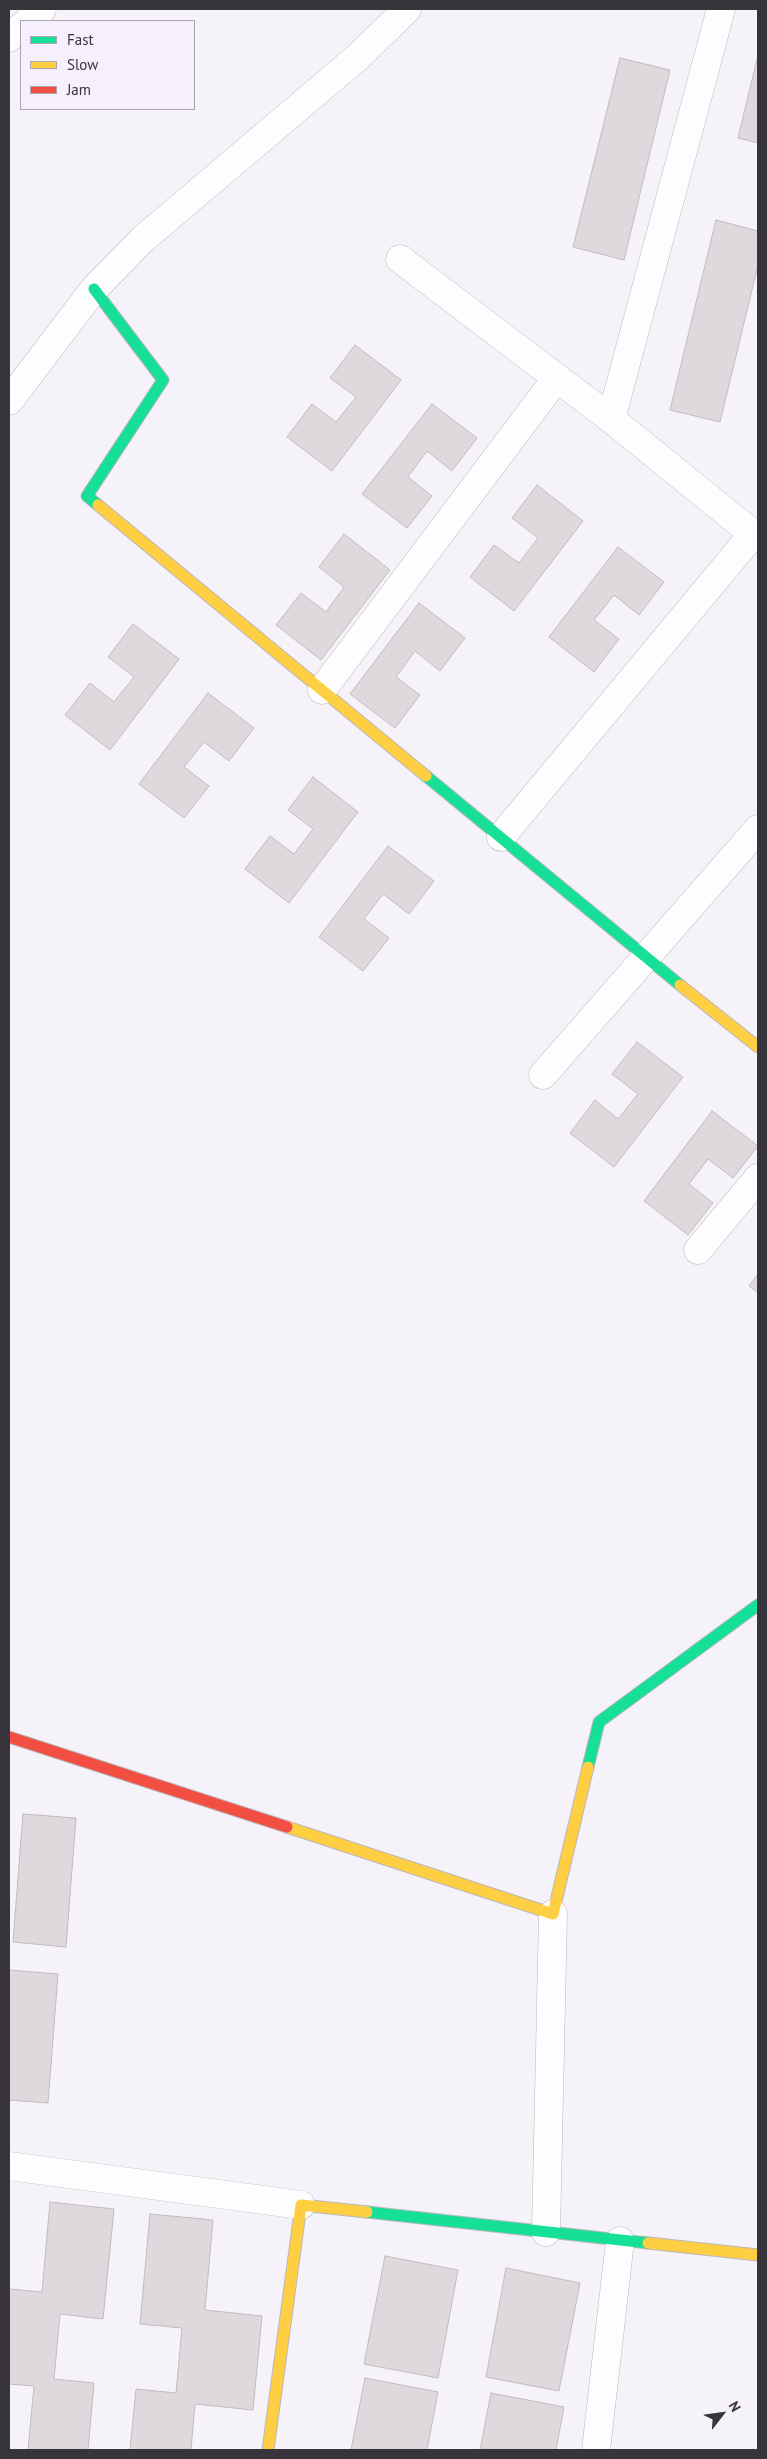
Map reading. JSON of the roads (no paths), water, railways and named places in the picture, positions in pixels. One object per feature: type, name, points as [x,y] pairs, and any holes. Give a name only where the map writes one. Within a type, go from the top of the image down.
[{"type":"street","points":[[9,401],[94,289],[143,239],[358,56],[407,9]]},
{"type":"street","points":[[611,420],[721,9]]},
{"type":"street","points":[[9,38],[20,27]]},
{"type":"street","points":[[400,259],[611,420],[756,536],[500,837]]},
{"type":"street","points":[[94,289],[163,380],[87,496],[645,957],[758,1047]]},
{"type":"street","points":[[322,690],[556,379]]},
{"type":"street","points":[[543,1075],[758,829]]},
{"type":"street","points":[[698,1250],[758,1178]]},
{"type":"street","points":[[546,2232],[552,1914],[599,1722],[758,1605]]},
{"type":"street","points":[[9,1737],[552,1914]]},
{"type":"street","points":[[9,2166],[301,2205],[758,2255]]},
{"type":"street","points":[[268,2450],[301,2205]]},
{"type":"street","points":[[596,2450],[620,2240]]}]
